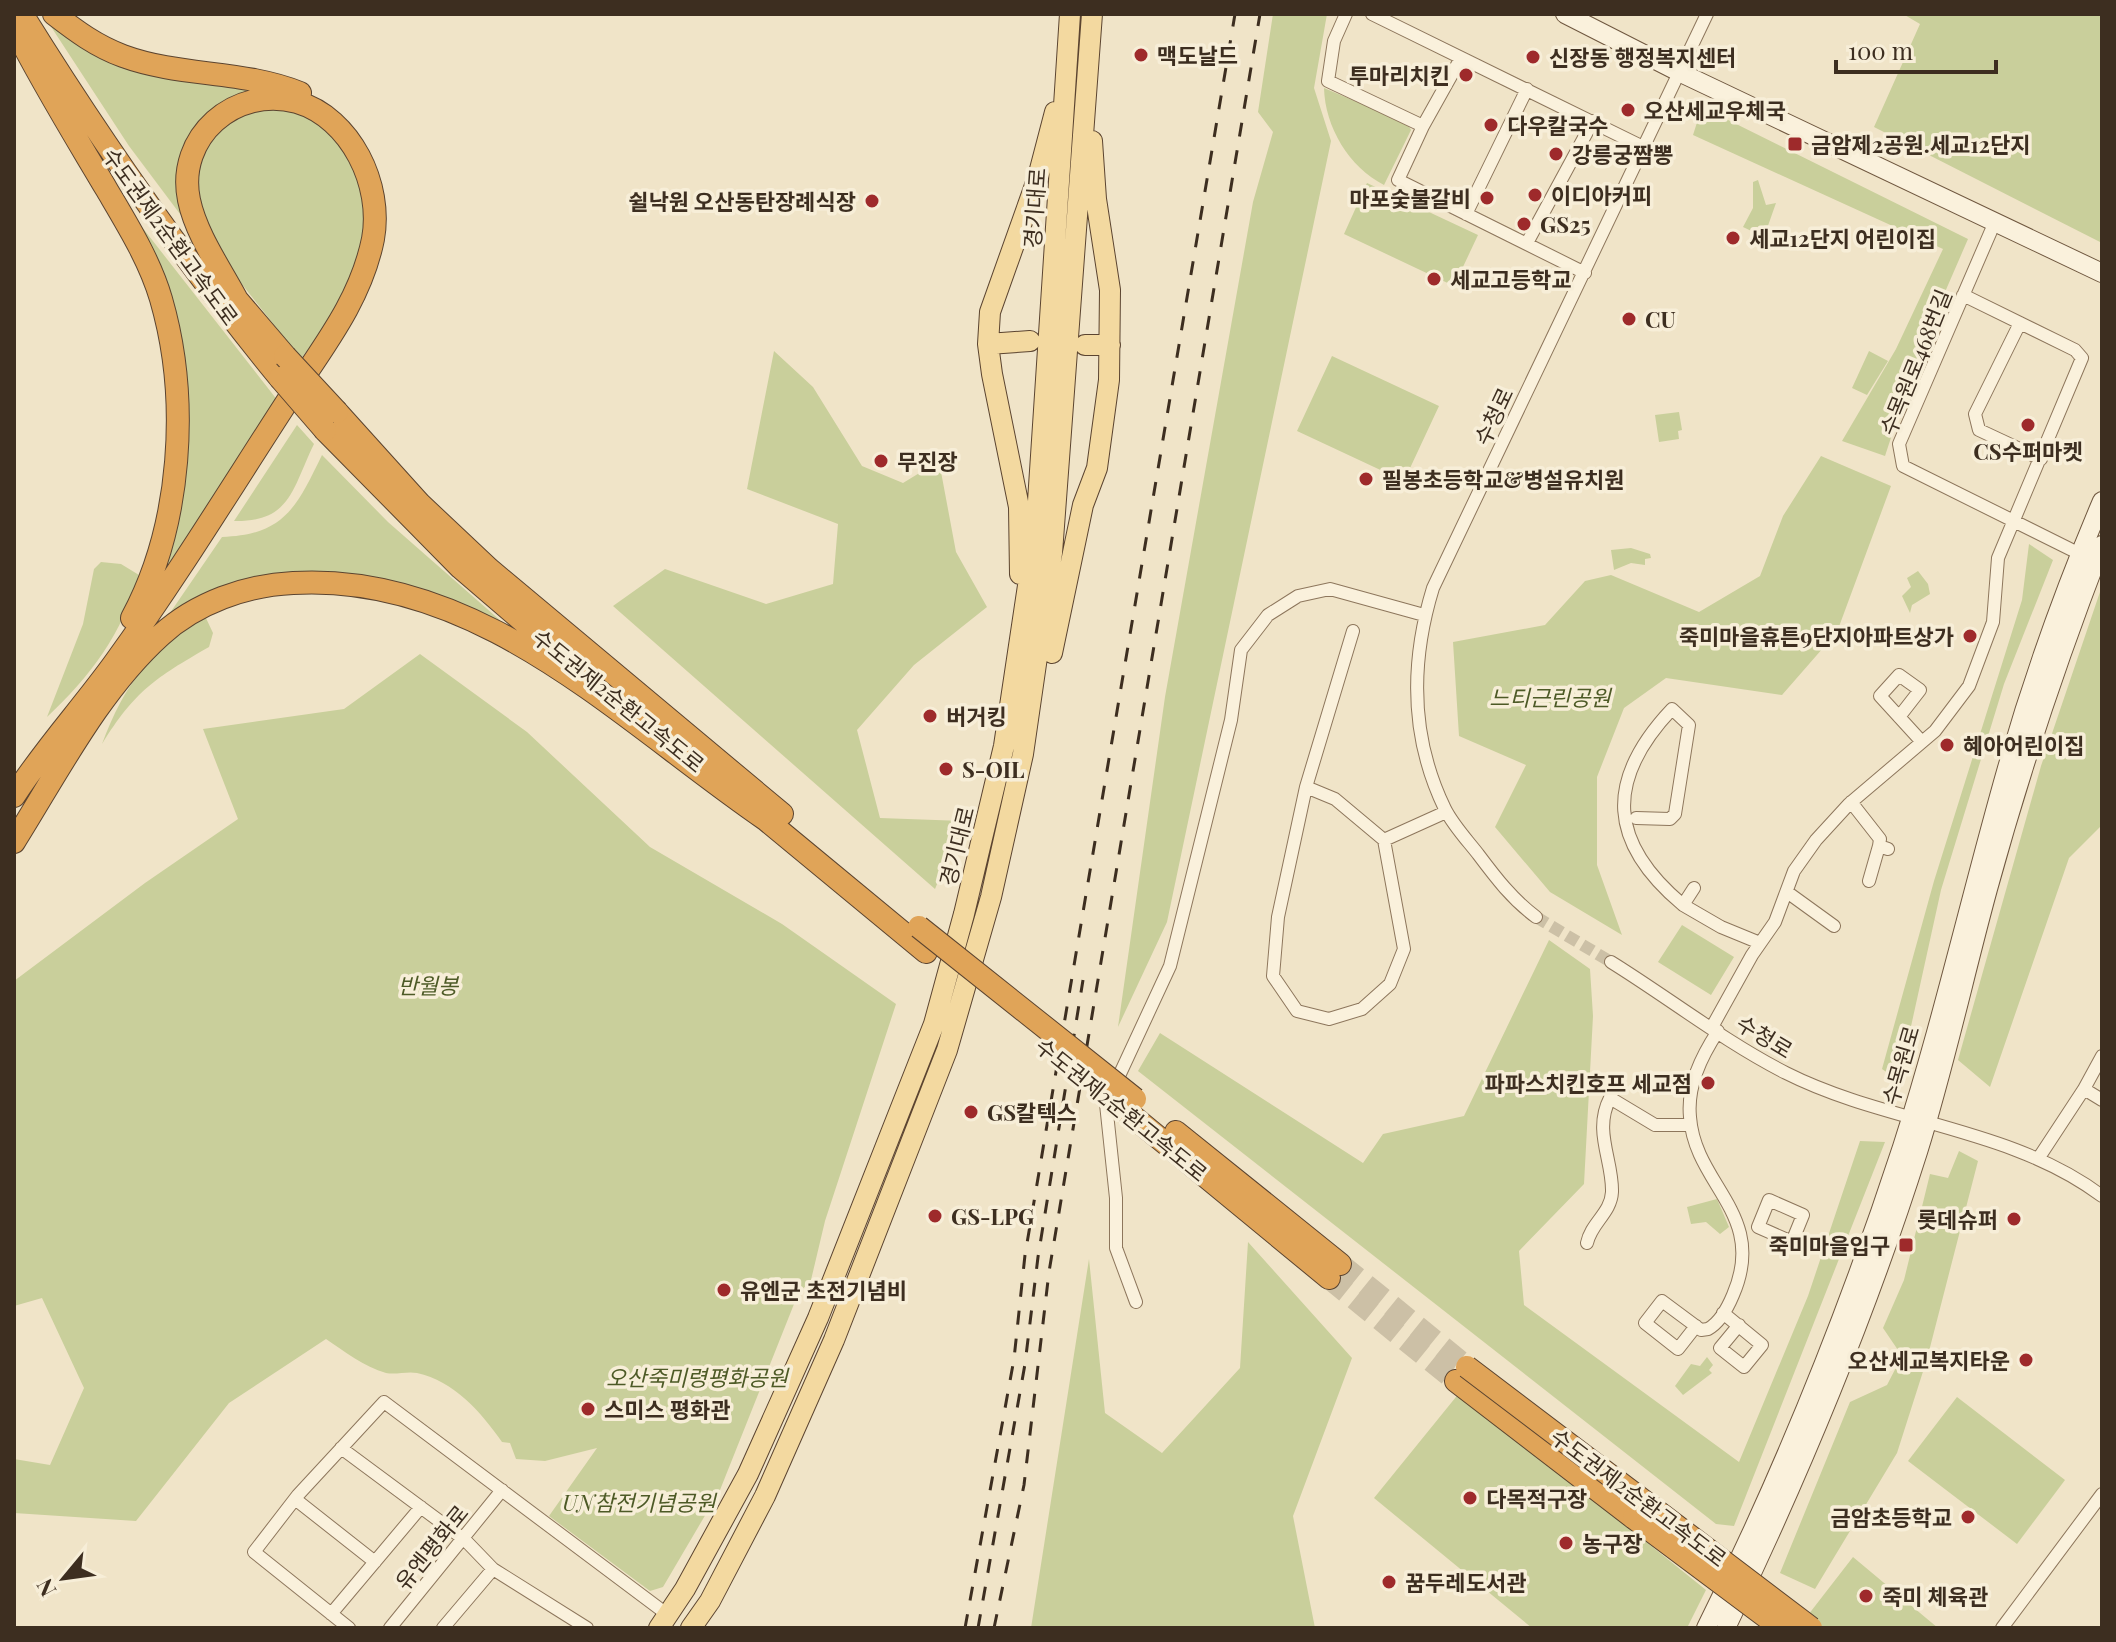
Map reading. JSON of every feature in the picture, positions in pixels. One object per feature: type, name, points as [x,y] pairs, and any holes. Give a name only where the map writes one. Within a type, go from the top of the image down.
[{"type":"highway","name":"수도권제2순환고속도로","points":[[22,14],[104,144],[183,255],[280,378],[331,421],[489,569],[1130,1105],[1334,1271]]},
{"type":"highway","name":"수도권제2순환고속도로","points":[[33,14],[95,111],[161,205],[285,356],[331,421],[461,568],[926,952],[1130,1105]]},
{"type":"highway","points":[[54,14],[92,42],[124,57],[272,84],[315,100],[353,127],[375,164],[382,192],[384,221],[378,268],[355,320],[120,672],[112,677]]},
{"type":"highway","points":[[14,27],[130,230],[161,297],[170,342],[177,433],[172,493],[161,546],[112,677]]},
{"type":"highway","points":[[14,842],[112,677],[348,310],[368,265],[374,232],[367,172],[357,151],[339,129],[319,113],[297,102],[254,100],[239,104],[205,129],[190,159],[189,200],[197,225],[236,298]]},
{"type":"highway","points":[[14,796],[42,753],[112,677],[162,634],[195,612],[234,593],[269,584],[306,582],[382,588],[466,617],[602,696],[714,784],[765,819]]},
{"type":"highway","name":"수도권제2순환고속도로","points":[[1781,1628],[1462,1374],[1811,1628]]},
{"type":"main road","name":"경기대로","points":[[663,1621],[748,1474],[853,1234],[934,1024],[989,815],[1036,532],[1070,14]]},
{"type":"main road","name":"경기대로","points":[[691,1628],[710,1601],[765,1496],[834,1340],[947,1050],[991,897],[1030,712],[1052,553],[1092,14]]},
{"type":"main road","points":[[1027,598],[1020,574],[1019,507],[988,344],[990,312],[1038,177],[1065,78]]},
{"type":"main road","points":[[1030,712],[1044,689],[1083,505],[1097,468],[1104,429],[1110,290],[1096,199],[1087,81]]},
{"type":"main road","points":[[988,344],[1030,341]]},
{"type":"main road","points":[[1085,345],[1110,345]]},
{"type":"street","points":[[1346,14],[1334,41],[1328,81],[1423,126]]},
{"type":"street","points":[[1372,14],[1645,148]]},
{"type":"street","points":[[1565,14],[1994,224],[2102,273]]},
{"type":"street","name":"수청로","points":[[1536,917],[1513,900],[1446,812],[1423,743],[1414,687],[1424,615],[1433,588],[1707,14]]},
{"type":"street","points":[[1461,58],[1423,126],[1398,180],[1585,273]]},
{"type":"street","points":[[1466,214],[1527,89]]},
{"type":"street","points":[[1527,243],[1593,121]]},
{"type":"street","name":"수목원로468번길","points":[[1994,224],[1899,444],[1903,466],[2080,554]]},
{"type":"street","points":[[1696,1326],[1701,1330],[1713,1327],[1732,1299],[1741,1270],[1739,1229],[1730,1202],[1703,1162],[1691,1125],[1690,1104],[1695,1077],[1715,1029],[1760,943],[1775,922],[1794,871],[1851,802],[1922,742],[1956,706],[1978,668],[1993,622],[1998,558],[2082,358],[2075,350],[1963,295]]},
{"type":"street","points":[[2020,323],[1975,414],[1974,423],[1979,430],[2041,459]]},
{"type":"street","name":"수목원로","points":[[1726,1628],[1809,1450],[1892,1230],[2014,745],[2080,554],[2102,501]]},
{"type":"street","name":"수목원로","points":[[1706,1628],[1794,1441],[1918,1120],[2025,758],[2062,645],[2102,545]]},
{"type":"street","points":[[1136,1302],[1116,1248],[1116,1198],[1106,1104],[1170,966],[1231,720],[1241,650],[1268,615],[1298,596],[1330,589],[1424,615]]},
{"type":"street","points":[[1306,787],[1335,799],[1384,840],[1404,949],[1390,984],[1362,1009],[1329,1019],[1297,1011],[1273,976],[1278,917],[1306,787],[1353,631]]},
{"type":"street","points":[[1636,818],[1670,819],[1675,814],[1689,725],[1672,709],[1655,727],[1632,768],[1622,802],[1628,838],[1655,882],[1683,905],[1721,927],[1760,943]]},
{"type":"street","points":[[1899,717],[1922,742]]},
{"type":"street","points":[[1851,802],[1880,839],[1883,848],[1869,881]]},
{"type":"street","points":[[1384,840],[1446,812]]},
{"type":"street","points":[[1683,905],[1694,888]]},
{"type":"street","points":[[1787,892],[1834,926]]},
{"type":"street","name":"수청로","points":[[1611,962],[1787,1073],[2038,1159],[2102,1196]]},
{"type":"street","points":[[2038,1159],[2102,1056]]},
{"type":"street","points":[[2084,1089],[2102,1100]]},
{"type":"street","points":[[1587,1243],[1589,1232],[1607,1211],[1612,1193],[1603,1129],[1610,1098],[1655,1125],[1691,1125]]},
{"type":"street","points":[[1739,1229],[1758,1227]]},
{"type":"street","points":[[1723,1313],[1739,1325]]},
{"type":"street","points":[[349,1628],[254,1552],[295,1499],[384,1402],[502,1490],[663,1621]]},
{"type":"street","points":[[341,1448],[465,1540],[493,1569],[587,1628]]},
{"type":"street","name":"유엔평화로","points":[[390,1628],[465,1540],[502,1490]]},
{"type":"street","points":[[2002,1628],[2102,1494]]},
{"type":"street","points":[[295,1499],[375,1562]]},
{"type":"street","points":[[331,1614],[421,1507]]},
{"type":"street","points":[[443,1628],[493,1569]]},
{"type":"green space","points":[[1273,14],[1327,14],[1314,88],[1331,141],[1167,922],[1118,1027],[1165,697],[1253,202],[1273,132],[1258,112]]},
{"type":"green space","points":[[1903,14],[2102,14],[2102,243],[1874,127],[1920,24]]},
{"type":"green space","points":[[46,19],[60,30],[282,94],[193,137],[189,226],[129,146]]},
{"type":"green space","points":[[1324,88],[1407,123],[1411,130],[1384,185],[1360,168],[1341,144],[1329,117]]},
{"type":"green space","points":[[257,106],[295,111],[317,120],[334,134],[347,151],[362,190],[364,233],[354,276],[337,309],[301,359],[233,273],[199,211],[195,171],[209,135]]},
{"type":"green space","points":[[1702,107],[1968,239],[1919,352],[1885,456],[1842,441],[1896,349],[1943,249],[1693,135]]},
{"type":"green space","points":[[1758,180],[1766,205],[1776,203],[1764,237],[1743,227],[1753,208],[1753,182]]},
{"type":"green space","points":[[1367,183],[1478,235],[1454,286],[1344,234]]},
{"type":"green space","points":[[131,213],[278,401],[154,589],[185,378]]},
{"type":"green space","points":[[774,351],[813,387],[862,466],[903,483],[939,461],[956,552],[987,607],[914,665],[857,730],[880,818],[963,821],[935,889],[613,606],[665,569],[766,604],[833,584],[838,524],[747,489]]},
{"type":"green space","points":[[1869,351],[1888,361],[1867,395],[1852,388]]},
{"type":"green space","points":[[1332,356],[1439,406],[1404,481],[1297,431]]},
{"type":"green space","points":[[1679,412],[1682,430],[1678,431],[1679,439],[1659,442],[1655,415]]},
{"type":"green space","points":[[297,425],[314,444],[287,500],[267,516],[234,521]]},
{"type":"green space","points":[[322,455],[388,522],[518,636],[329,575],[159,629],[222,537],[261,531],[275,524],[296,503]]},
{"type":"green space","name":"느티근린공원","points":[[1821,456],[1891,486],[1837,632],[1782,695],[1666,678],[1624,708],[1597,777],[1597,865],[1622,935],[1550,892],[1495,827],[1526,765],[1459,736],[1453,642],[1545,625],[1585,581],[1611,575],[1699,612],[1760,576],[1783,516]]},
{"type":"green space","points":[[2029,544],[2053,560],[2004,684],[1941,890],[1899,1081],[1882,1069],[1934,881],[2022,600]]},
{"type":"green space","points":[[1631,548],[1650,554],[1651,558],[1645,559],[1645,565],[1631,563],[1614,570],[1611,550]]},
{"type":"green space","points":[[101,562],[121,564],[139,575],[132,596],[103,653],[78,686],[47,717],[83,624],[94,569]]},
{"type":"green space","points":[[1918,571],[1928,584],[1930,594],[1912,605],[1910,613],[1902,596],[1911,587],[1907,578]]},
{"type":"green space","points":[[2102,586],[2102,825],[2069,858],[1990,1087],[1958,1060],[2041,766]]},
{"type":"green space","points":[[205,616],[213,633],[209,647],[148,687],[125,711],[102,744],[120,703],[142,670],[169,642]]},
{"type":"green space","name":"반월봉","points":[[420,654],[527,732],[650,847],[782,924],[896,1004],[825,1221],[811,1280],[798,1294],[720,1490],[663,1587],[650,1591],[549,1516],[597,1448],[545,1461],[516,1459],[510,1443],[502,1442],[476,1409],[455,1390],[417,1373],[378,1370],[326,1339],[229,1403],[136,1521],[14,1513],[14,1459],[50,1465],[84,1388],[42,1298],[14,1306],[14,981],[145,883],[238,819],[203,729],[344,709]]},
{"type":"green space","points":[[1682,925],[1734,957],[1711,995],[1658,962]]},
{"type":"green space","points":[[1549,940],[1590,969],[1593,1016],[1584,1184],[1519,1251],[1524,1305],[1739,1462],[1808,1296],[1860,1141],[1885,1142],[1734,1526],[1716,1524],[1138,1071],[1160,1033],[1363,1163],[1383,1134],[1464,1116]]},
{"type":"green space","points":[[1959,1151],[1978,1161],[1927,1359],[1897,1453],[1815,1589],[1780,1573],[1850,1402],[1887,1385],[1902,1356],[1883,1328],[1904,1280],[1930,1174],[1948,1178]]},
{"type":"green space","points":[[1717,1199],[1729,1227],[1720,1234],[1706,1222],[1691,1224],[1687,1207]]},
{"type":"green space","points":[[1248,1242],[1352,1358],[1293,1516],[1315,1628],[1031,1628],[1089,1259],[1105,1413],[1162,1453],[1240,1368]]},
{"type":"green space","points":[[1707,1357],[1713,1365],[1709,1370],[1712,1373],[1683,1395],[1675,1386],[1691,1364],[1700,1366]]},
{"type":"green space","points":[[1460,1392],[1706,1590],[1687,1628],[1532,1628],[1374,1498]]},
{"type":"green space","points":[[1957,1397],[2065,1480],[2017,1544],[1908,1461]]},
{"type":"green space","points":[[1853,1557],[1938,1628],[1798,1628]]},
{"type":"tunnel","points":[[1536,917],[1611,962]]},
{"type":"tunnel","points":[[1340,1264],[1467,1367]]},
{"type":"tunnel","points":[[1329,1278],[1456,1381]]},
{"type":"railway","points":[[965,1628],[1014,1359],[1025,1255],[1235,14]]},
{"type":"railway","points":[[994,1628],[1024,1485],[1049,1272],[1260,14]]},
{"type":"railway","points":[[978,1628],[1025,1364],[1038,1257],[1083,980]]},
{"type":"place","name":"맥도날드","points":[[1141,55]]},
{"type":"place","name":"신장동 행정복지센터","points":[[1533,57]]},
{"type":"place","name":"투마리치킨","points":[[1466,75]]},
{"type":"place","name":"오산세교우체국","points":[[1628,110]]},
{"type":"place","name":"다우칼국수","points":[[1491,125]]},
{"type":"place","name":"금암제2공원.세교12단지","points":[[1795,144]]},
{"type":"place","name":"강릉궁짬뽕","points":[[1556,154]]},
{"type":"place","name":"이디아커피","points":[[1535,195]]},
{"type":"place","name":"마포숯불갈비","points":[[1487,198]]},
{"type":"place","name":"쉴낙원 오산동탄장례식장","points":[[872,201]]},
{"type":"place","name":"GS25","points":[[1524,224]]},
{"type":"place","name":"세교12단지 어린이집","points":[[1733,238]]},
{"type":"place","name":"세교고등학교","points":[[1434,279]]},
{"type":"place","name":"CU","points":[[1629,319]]},
{"type":"place","name":"CS수퍼마켓","points":[[2028,425]]},
{"type":"place","name":"무진장","points":[[881,461]]},
{"type":"place","name":"필봉초등학교&병설유치원","points":[[1366,479]]},
{"type":"place","name":"죽미마을휴튼9단지아파트상가","points":[[1970,636]]},
{"type":"place","name":"버거킹","points":[[930,716]]},
{"type":"place","name":"혜아어린이집","points":[[1947,745]]},
{"type":"place","name":"S-OIL","points":[[946,769]]},
{"type":"place","name":"파파스치킨호프 세교점","points":[[1708,1083]]},
{"type":"place","name":"GS칼텍스","points":[[971,1112]]},
{"type":"place","name":"GS-LPG","points":[[935,1216]]},
{"type":"place","name":"롯데슈퍼","points":[[2014,1219]]},
{"type":"place","name":"죽미마을입구","points":[[1906,1245]]},
{"type":"place","name":"유엔군 초전기념비","points":[[724,1290]]},
{"type":"place","name":"오산세교복지타운","points":[[2026,1360]]},
{"type":"place","name":"스미스 평화관","points":[[588,1409]]},
{"type":"place","name":"다목적구장","points":[[1470,1498]]},
{"type":"place","name":"금암초등학교","points":[[1968,1517]]},
{"type":"place","name":"농구장","points":[[1566,1543]]},
{"type":"place","name":"꿈두레도서관","points":[[1389,1582]]},
{"type":"place","name":"죽미 체육관","points":[[1866,1596]]},
{"type":"park label","name":"오산죽미령평화공원","points":[[697,1377]]},
{"type":"park label","name":"UN참전기념공원","points":[[639,1502]]}]
